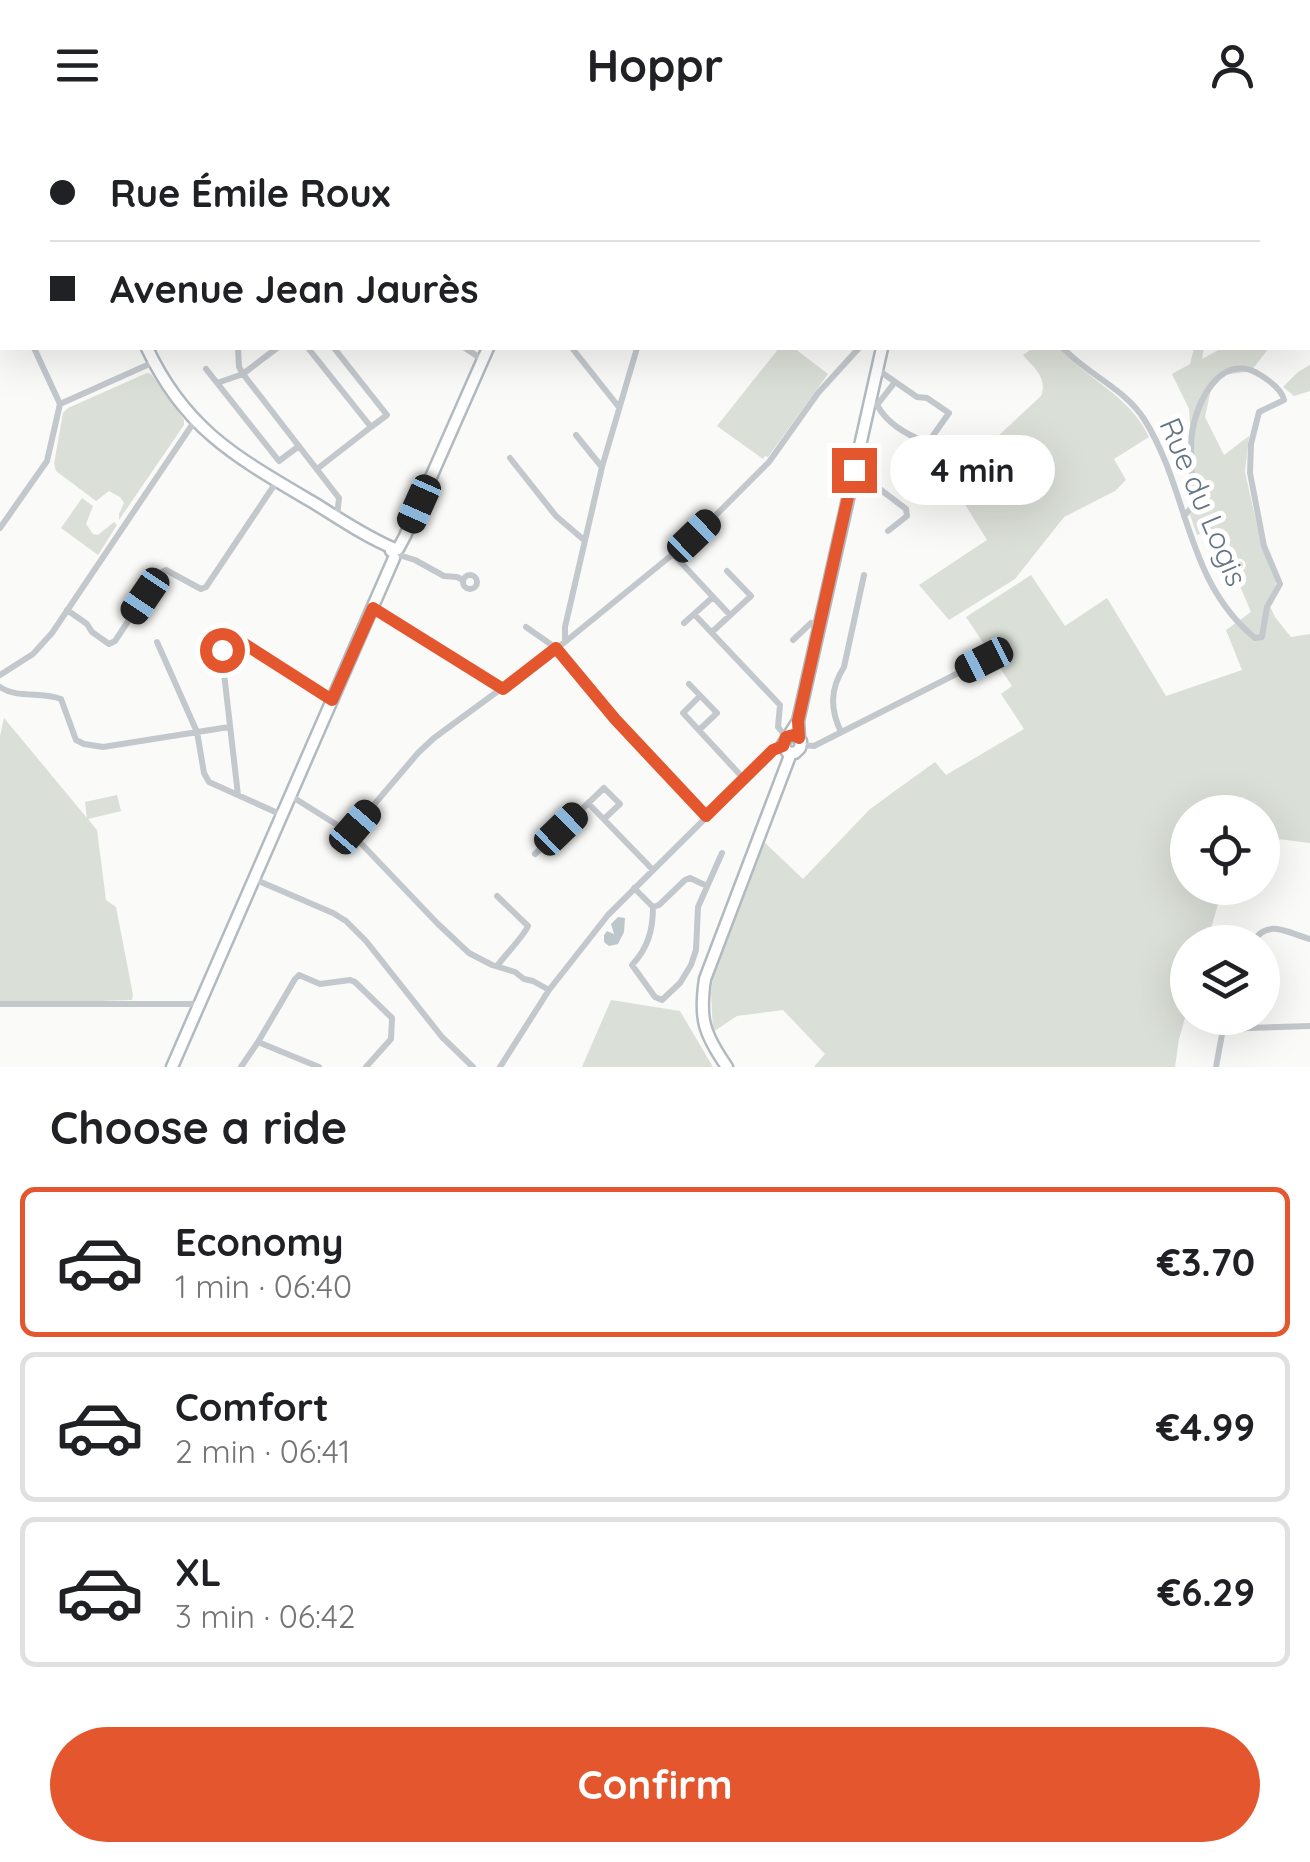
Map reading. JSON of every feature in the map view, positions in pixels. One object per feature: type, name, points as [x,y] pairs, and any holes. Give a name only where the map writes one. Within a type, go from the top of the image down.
[{"type":"main road","points":[[148,350],[163,380],[194,422],[229,451],[396,553]]},
{"type":"main road","points":[[172,1067],[487,350]]},
{"type":"main road","points":[[727,1067],[707,1034],[700,1008],[704,979],[798,721],[882,350]]},
{"type":"street","points":[[0,528],[47,462],[60,404],[35,350]]},
{"type":"street","points":[[238,350],[243,374],[339,498],[336,517]]},
{"type":"street","points":[[218,384],[243,374],[274,350]]},
{"type":"street","points":[[310,350],[370,427]]},
{"type":"street","points":[[317,469],[387,415],[336,350]]},
{"type":"street","points":[[468,350],[482,360]]},
{"type":"street","points":[[574,350],[618,406]]},
{"type":"street","points":[[565,642],[584,540],[636,350]]},
{"type":"street","points":[[351,830],[434,738],[565,642],[673,554],[769,462],[818,393],[856,350]]},
{"type":"street","name":"Rue du Logis","points":[[1065,350],[1137,408],[1158,444],[1204,572],[1212,588],[1232,618],[1256,638],[1262,637],[1267,606],[1280,584],[1264,546],[1254,499],[1250,473],[1252,444],[1259,412],[1285,398],[1259,374],[1243,368],[1222,374],[1209,388],[1192,432],[1194,505],[1184,516]]},
{"type":"street","points":[[60,404],[154,362]]},
{"type":"street","points":[[206,369],[279,462],[299,446]]},
{"type":"street","points":[[877,369],[949,413],[932,438],[923,441],[901,432],[879,410],[877,405],[895,382]]},
{"type":"street","points":[[0,675],[34,654],[68,610],[194,422]]},
{"type":"street","points":[[576,435],[602,467]]},
{"type":"street","points":[[510,458],[556,516],[584,540]]},
{"type":"street","points":[[854,470],[906,509],[904,521],[888,531]]},
{"type":"street","points":[[68,610],[109,644],[160,573],[166,570],[195,588],[206,587],[276,482]]},
{"type":"street","points":[[396,553],[444,576],[464,580]]},
{"type":"street","points":[[673,554],[730,615]]},
{"type":"street","points":[[712,632],[751,596],[727,571]]},
{"type":"street","points":[[841,732],[831,712],[864,576]]},
{"type":"street","points":[[684,622],[713,596]]},
{"type":"street","points":[[373,608],[503,689]]},
{"type":"street","points":[[694,614],[780,706],[778,726],[792,742]]},
{"type":"street","points":[[793,640],[810,623]]},
{"type":"street","points":[[526,626],[556,648],[615,719],[706,816]]},
{"type":"street","points":[[157,642],[197,732],[209,782],[282,815]]},
{"type":"street","points":[[238,795],[224,647],[228,643],[243,643],[332,700]]},
{"type":"street","points":[[500,1067],[549,990],[608,914],[773,750],[792,742],[814,746],[984,660]]},
{"type":"street","points":[[689,684],[716,714],[699,730]]},
{"type":"street","points":[[0,687],[7,692],[61,699],[76,740],[84,744],[103,746],[230,728]]},
{"type":"street","points":[[700,696],[683,713],[744,779]]},
{"type":"street","points":[[534,854],[604,788],[620,804],[604,819]]},
{"type":"street","points":[[290,796],[351,830]]},
{"type":"street","points":[[588,803],[653,870]]},
{"type":"street","points":[[351,830],[469,954],[549,990]]},
{"type":"street","points":[[634,888],[653,907],[653,925],[649,940],[632,965],[655,997],[662,1000],[687,974],[696,950],[696,916],[722,853]]},
{"type":"street","points":[[254,878],[346,921],[442,1037],[473,1067]]},
{"type":"street","points":[[653,907],[684,880],[690,878],[707,886]]},
{"type":"street","points":[[497,896],[528,926],[497,966]]},
{"type":"street","points":[[1280,931],[1310,940]]},
{"type":"street","points":[[241,1067],[299,975],[320,984],[355,982],[395,1015],[391,1039],[366,1067]]},
{"type":"street","points":[[0,1004],[200,1004]]},
{"type":"street","points":[[1280,1027],[1310,1026]]},
{"type":"street","points":[[1216,1067],[1221,1035]]},
{"type":"street","points":[[258,1042],[319,1067]]},
{"type":"shaded area","points":[[777,350],[797,350],[828,374],[768,457],[763,459],[717,426]]},
{"type":"shaded area","points":[[1030,350],[1062,350],[1120,399],[1149,437],[1114,459],[1126,480],[1115,491],[1064,517],[1015,579],[949,620],[919,585],[987,540],[961,498],[964,496],[955,476],[1041,396],[1041,379],[1023,355]]},
{"type":"shaded area","points":[[1194,350],[1204,350],[1202,359],[1218,350],[1267,350],[1251,371],[1224,375],[1211,389],[1205,417],[1224,455],[1249,436],[1245,472],[1262,547],[1276,580],[1268,602],[1291,637],[1310,634],[1310,843],[1280,839],[1280,795],[1170,795],[1170,905],[1218,905],[1212,925],[1170,925],[1170,1035],[1180,1035],[1175,1067],[814,1067],[825,1054],[783,1010],[737,1016],[713,1032],[713,976],[762,840],[803,879],[870,809],[935,762],[946,775],[1024,729],[1001,694],[1012,686],[966,617],[1031,575],[1065,626],[1107,598],[1166,696],[1242,670],[1226,630],[1251,612],[1216,529],[1197,535],[1190,515],[1196,505],[1189,409],[1172,374],[1190,364]]},
{"type":"shaded area","points":[[1310,365],[1310,391],[1294,396],[1283,387]]},
{"type":"shaded area","points":[[147,373],[184,425],[119,520],[124,503],[120,497],[109,491],[96,501],[56,471],[63,413]]},
{"type":"shaded area","points":[[82,498],[93,506],[86,524],[93,534],[98,535],[114,522],[117,525],[98,555],[61,528]]},
{"type":"shaded area","points":[[4,718],[87,818],[85,802],[117,795],[121,811],[88,819],[97,830],[106,900],[116,907],[132,1000],[0,1004],[0,736]]},
{"type":"shaded area","points":[[618,917],[625,918],[624,932],[618,944],[609,946],[604,935],[607,931],[614,934],[611,924]]},
{"type":"shaded area","points":[[611,1000],[680,1011],[713,1067],[582,1067]]},
{"type":"route","points":[[222,650],[228,643],[243,643],[332,700],[373,608],[503,689],[556,648],[615,719],[706,816],[773,750],[783,746],[786,737],[799,738],[798,721],[854,470]]}]
